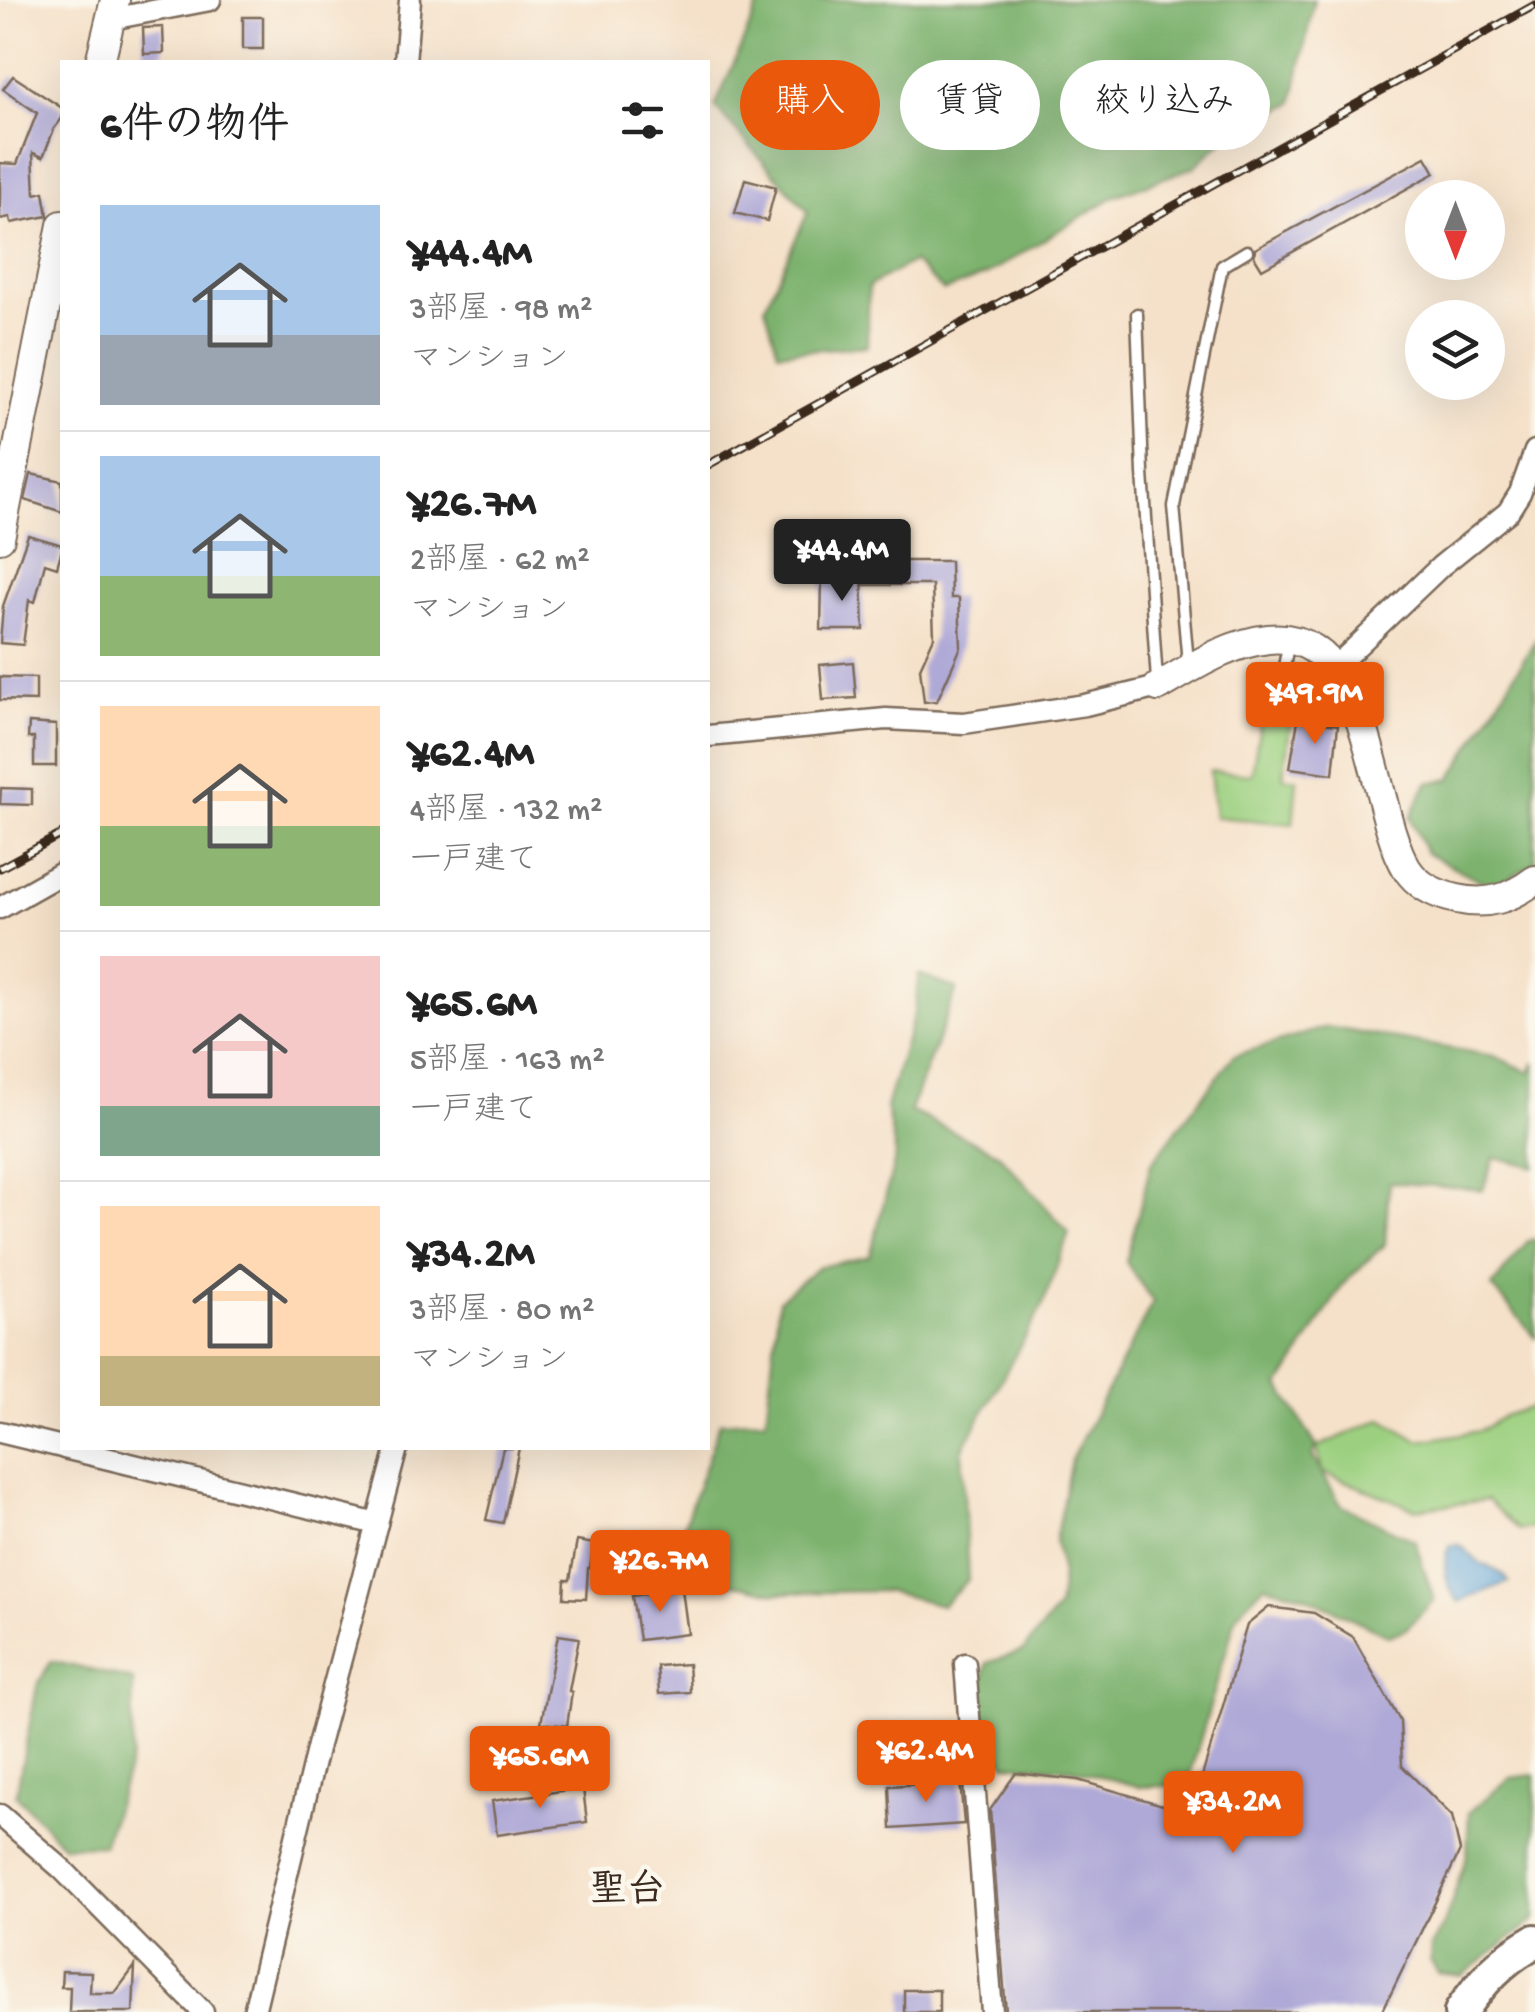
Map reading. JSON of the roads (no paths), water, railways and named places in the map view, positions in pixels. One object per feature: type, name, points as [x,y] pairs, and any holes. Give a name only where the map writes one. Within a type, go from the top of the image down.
[{"type":"main road","points":[[1462,2012],[1478,1985],[1511,1954],[1535,1941]]},
{"type":"main road","points":[[1462,2012],[1512,1968],[1535,1955]]},
{"type":"street","points":[[100,60],[113,9],[210,0]]},
{"type":"street","points":[[405,60],[410,0]]},
{"type":"street","points":[[0,538],[60,235]]},
{"type":"street","points":[[1334,668],[1441,566],[1508,512],[1520,492],[1535,450]]},
{"type":"street","points":[[710,736],[886,720],[964,723],[1084,705],[1158,688],[1237,647],[1264,639],[1290,640],[1315,650],[1334,668],[1352,697],[1394,838],[1406,868],[1420,884],[1456,899],[1494,902],[1516,894],[1535,880]]},
{"type":"street","points":[[0,908],[60,874]]},
{"type":"street","points":[[0,1432],[60,1446]]},
{"type":"street","points":[[254,2012],[318,1745],[396,1450]]},
{"type":"street","points":[[102,1452],[377,1524]]},
{"type":"street","points":[[966,1664],[992,2012]]},
{"type":"street","points":[[0,1814],[62,1869],[203,2012]]},
{"type":"lane","points":[[1189,669],[1174,506],[1222,266],[1246,251]]},
{"type":"lane","points":[[1137,314],[1158,688]]},
{"type":"lane","points":[[1283,672],[1290,640]]},
{"type":"water","points":[[1450,1545],[1460,1545],[1509,1582],[1459,1602],[1446,1575],[1445,1559]]},
{"type":"railway","points":[[710,464],[1535,5]]},
{"type":"railway","points":[[0,868],[60,835]]},
{"type":"district","name":"聖台","points":[[627,1893]]}]
